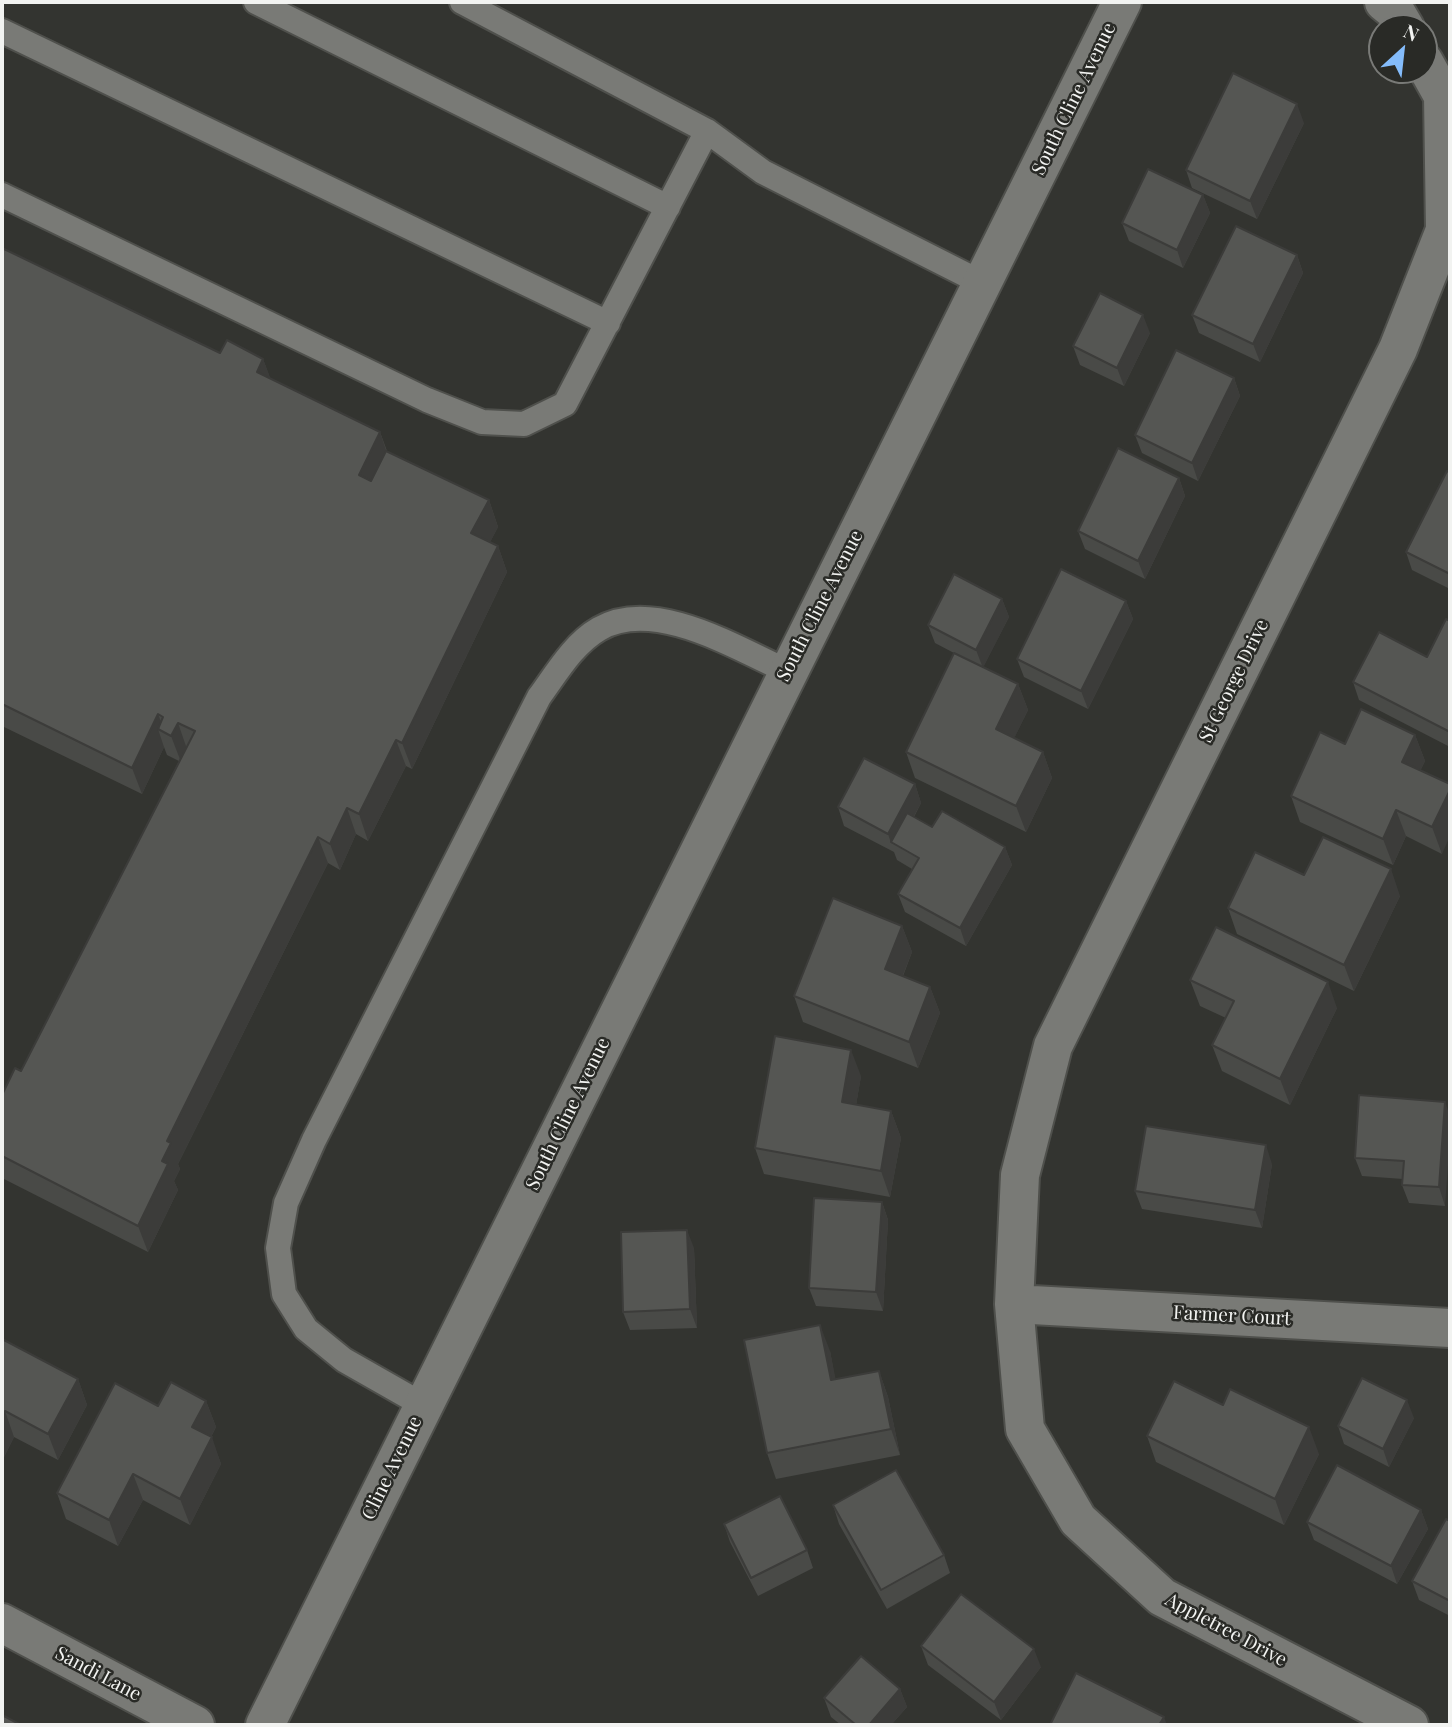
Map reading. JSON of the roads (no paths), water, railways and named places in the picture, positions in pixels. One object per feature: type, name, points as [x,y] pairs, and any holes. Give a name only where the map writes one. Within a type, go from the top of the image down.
[{"type":"street","name":"South Cline Avenue","points":[[519,1212],[1122,2]]},
{"type":"street","points":[[1384,2],[1397,14]]},
{"type":"street","name":"St George Drive","points":[[1014,1304],[1020,1175],[1053,1046],[1398,349],[1445,230],[1446,94]]},
{"type":"street","name":"Cline Avenue","points":[[265,1725],[519,1212]]},
{"type":"street","name":"Farmer Court","points":[[1014,1304],[1450,1328]]},
{"type":"street","name":"Appletree Drive","points":[[1014,1304],[1026,1429],[1078,1520],[1162,1597],[1409,1725]]},
{"type":"street","name":"Sandi Lane","points":[[2,1623],[195,1725]]},
{"type":"lane","points":[[256,2],[668,207]]},
{"type":"lane","points":[[462,2],[707,131],[763,172],[982,283]]},
{"type":"lane","points":[[2,31],[608,323]]},
{"type":"lane","points":[[2,195],[426,400],[482,422],[524,424],[565,404],[707,131]]},
{"type":"lane","points":[[424,1405],[344,1360],[306,1329],[284,1294],[278,1248],[286,1203],[314,1140],[539,697],[572,653],[599,629],[633,617],[679,623],[787,671]]}]
